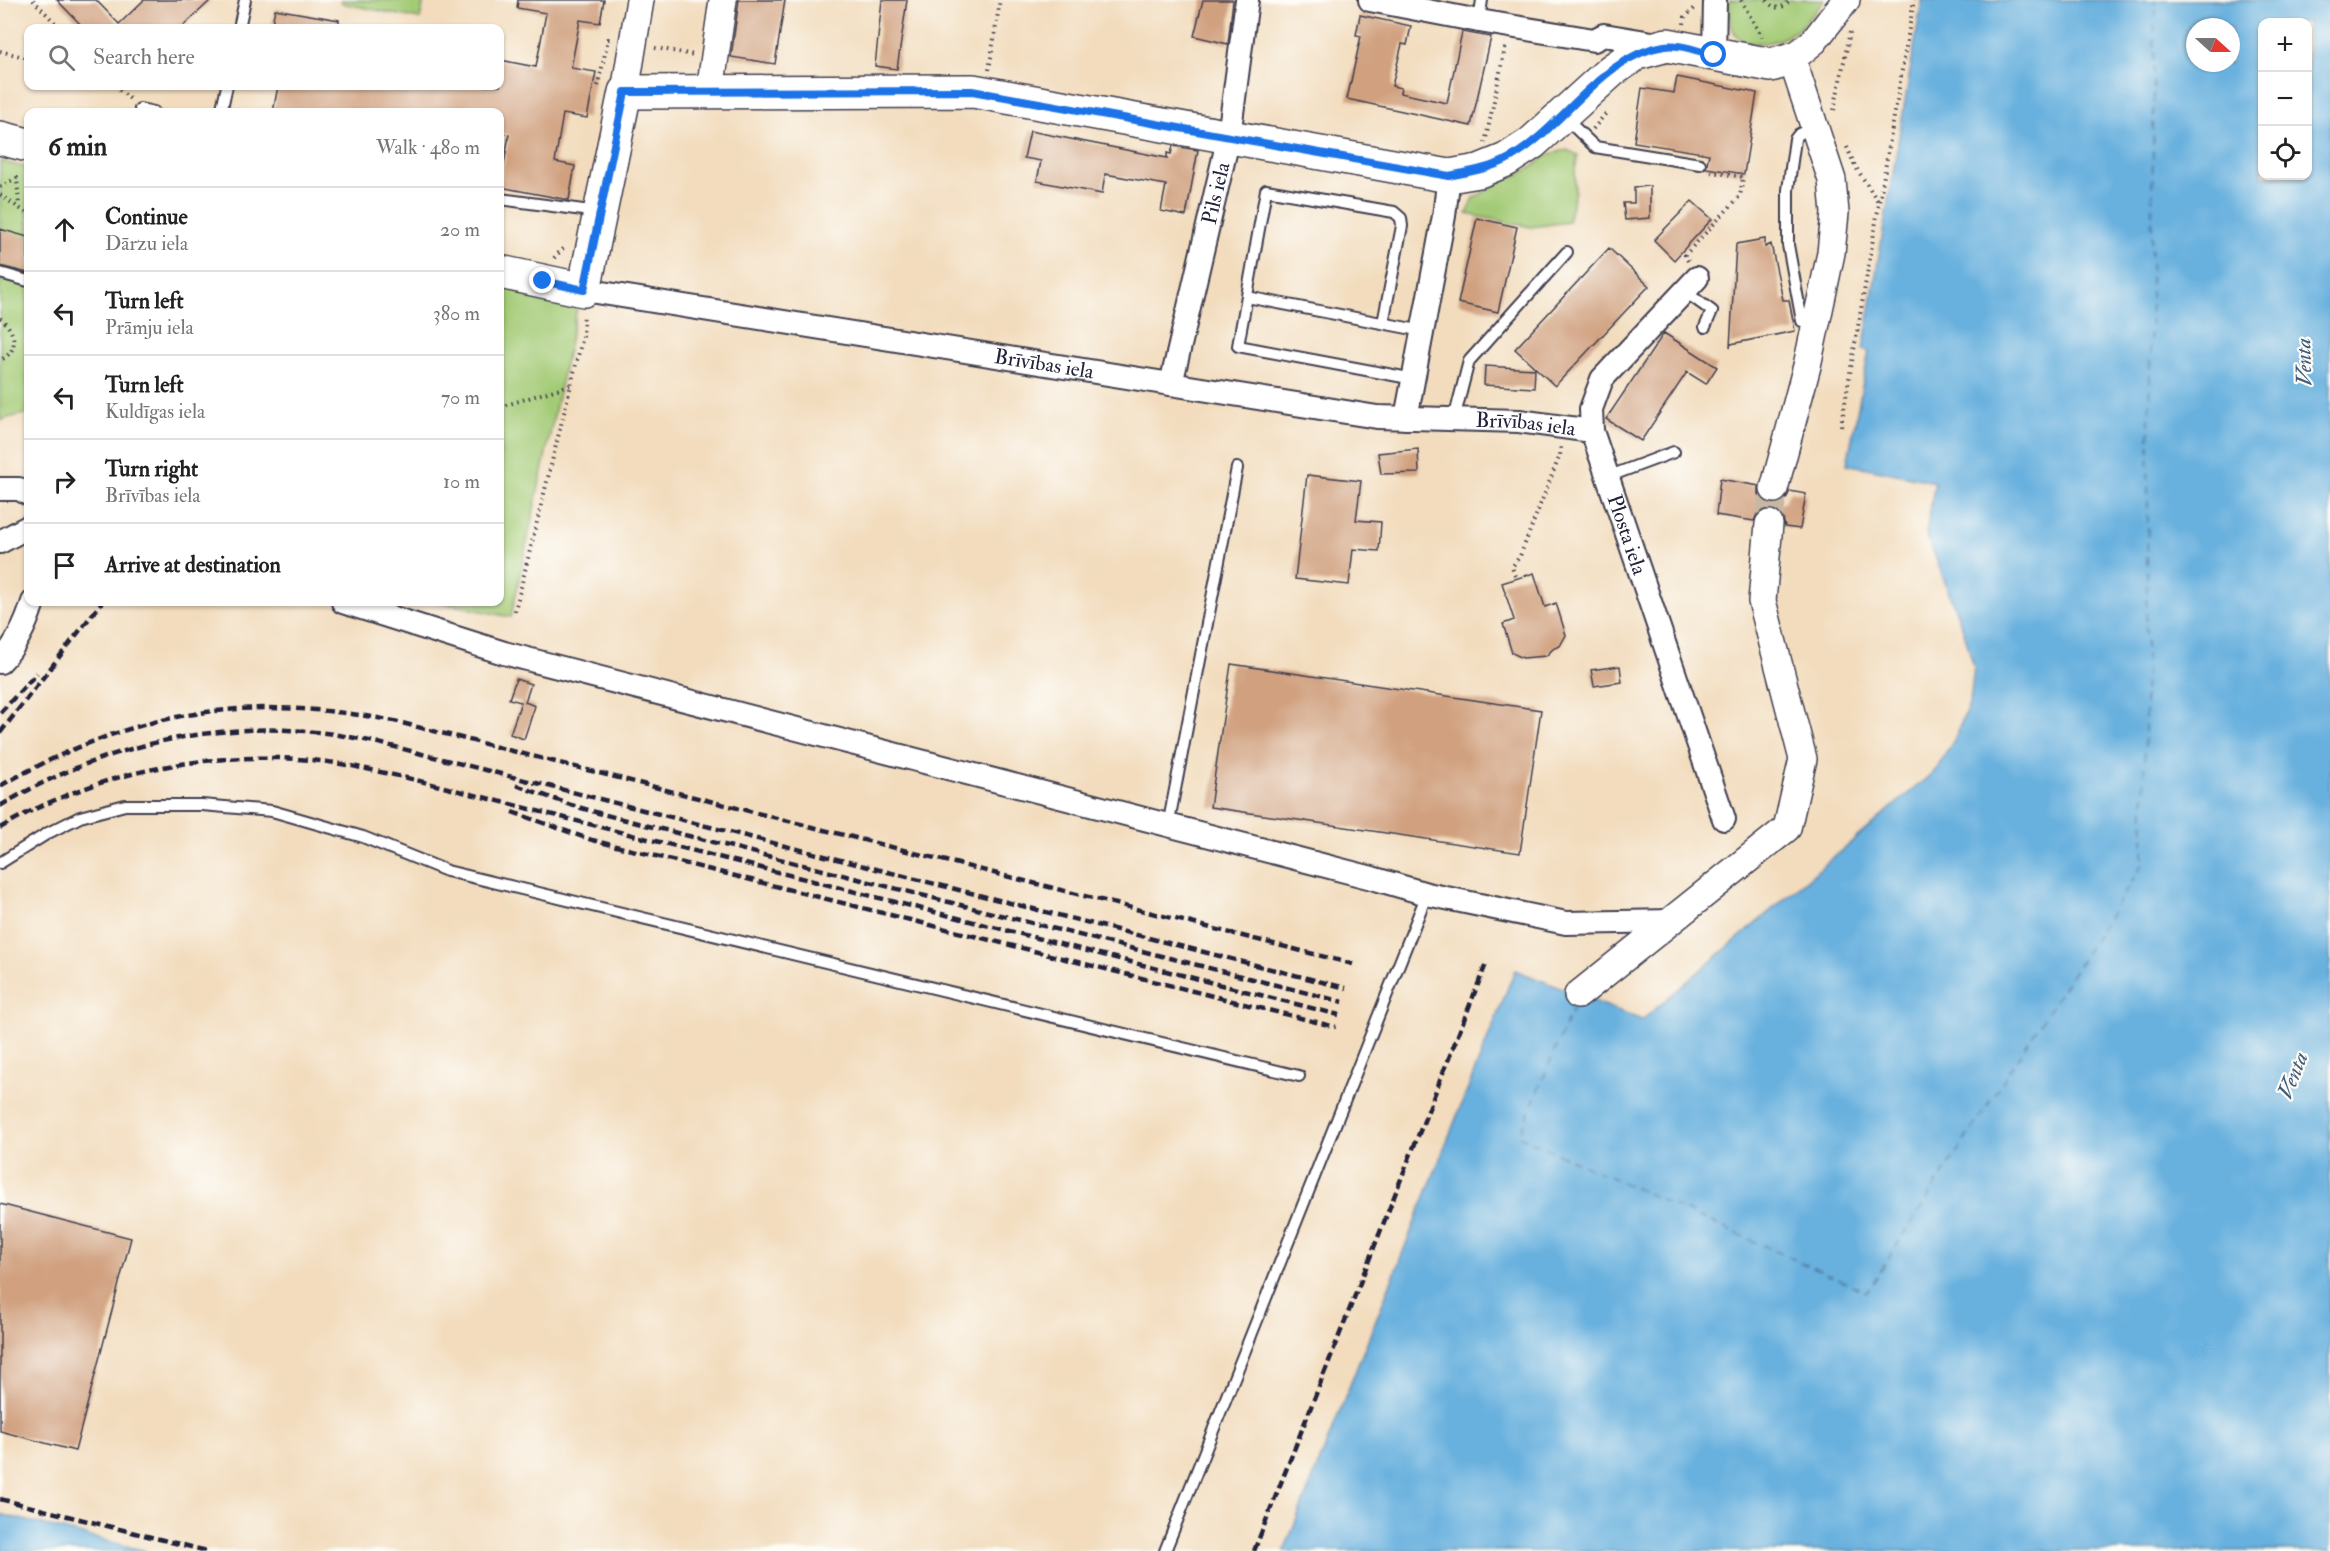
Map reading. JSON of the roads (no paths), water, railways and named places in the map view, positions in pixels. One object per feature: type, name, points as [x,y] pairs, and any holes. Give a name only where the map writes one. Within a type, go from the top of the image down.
[{"type":"main road","points":[[584,290],[625,92],[972,91],[1229,136],[1464,173],[1506,160],[1532,143],[1611,71],[1637,53],[1666,45],[1714,55],[1777,56]]},
{"type":"main road","points":[[0,138],[23,159]]},
{"type":"main road","name":"Brīvības iela","points":[[504,273],[584,290]]},
{"type":"street","points":[[625,92],[640,0]]},
{"type":"street","points":[[710,90],[723,0]]},
{"type":"street","name":"Pils iela","points":[[1171,384],[1229,136],[1247,0]]},
{"type":"street","points":[[1374,0],[1480,10],[1510,26],[1593,40],[1604,35],[1666,45]]},
{"type":"street","points":[[1714,55],[1716,0]]},
{"type":"street","points":[[1774,489],[1807,366],[1831,253],[1835,213],[1832,180],[1814,127],[1777,56],[1814,41],[1846,0]]},
{"type":"street","points":[[1593,40],[1611,71]]},
{"type":"street","points":[[1406,418],[1444,216],[1464,173]]},
{"type":"street","name":"Plosta iela","points":[[1690,285],[1602,379],[1591,409],[1592,431],[1724,819]]},
{"type":"street","name":"Brīvības iela","points":[[584,290],[1377,417],[1520,421],[1592,431]]},
{"type":"street","points":[[0,489],[19,489],[24,492]]},
{"type":"street","points":[[1578,995],[1787,828],[1803,759],[1762,601],[1769,524]]},
{"type":"street","points":[[0,542],[24,529]]},
{"type":"street","points":[[0,662],[13,649],[32,606]]},
{"type":"street","points":[[355,606],[504,654],[1427,894],[1566,924],[1672,921]]},
{"type":"lane","points":[[240,24],[245,0]]},
{"type":"lane","points":[[222,108],[226,90]]},
{"type":"lane","points":[[1563,116],[1595,147],[1700,164]]},
{"type":"lane","points":[[1814,127],[1799,134],[1795,139],[1788,190],[1788,245],[1802,321],[1816,325]]},
{"type":"lane","points":[[1383,323],[1402,226],[1401,218],[1394,212],[1266,190],[1238,346],[1414,380]]},
{"type":"lane","points":[[504,200],[601,212]]},
{"type":"lane","points":[[1454,419],[1469,361],[1567,252]]},
{"type":"lane","points":[[0,273],[24,280]]},
{"type":"lane","points":[[1690,285],[1712,311],[1705,327]]},
{"type":"lane","points":[[1247,297],[1423,331]]},
{"type":"lane","points":[[1607,477],[1674,452]]},
{"type":"lane","points":[[1168,826],[1237,468]]},
{"type":"lane","points":[[0,863],[48,833],[80,817],[125,805],[202,805],[272,811],[363,837],[447,871],[1299,1076]]},
{"type":"lane","points":[[1165,1551],[1427,894]]},
{"type":"water","name":"Venta","points":[[1922,0],[2330,0],[2330,1551],[1284,1551],[1515,970],[1642,1020],[1936,770],[1954,740],[1970,702],[1974,667],[1964,632],[1926,533],[1935,482],[1847,464],[1869,351],[1863,350]]},
{"type":"water","points":[[0,1514],[146,1551],[0,1551]]},
{"type":"tunnel","points":[[1769,524],[1774,489]]},
{"type":"railway","points":[[0,733],[99,606]]},
{"type":"railway","points":[[0,713],[37,673]]},
{"type":"railway","points":[[0,786],[49,760],[97,740],[144,725],[191,714],[238,709],[288,708],[339,712],[394,721],[1353,964]]},
{"type":"railway","points":[[0,806],[78,767],[160,742],[203,734],[246,730],[289,730],[333,734],[400,748],[1346,988]]},
{"type":"railway","points":[[0,828],[37,808],[75,792],[155,769],[238,758],[321,761],[416,780],[1339,1015]]},
{"type":"railway","points":[[516,785],[602,814],[1343,1002]]},
{"type":"railway","points":[[512,812],[592,840],[1336,1027]]},
{"type":"railway","points":[[1254,1551],[1486,964]]},
{"type":"railway","points":[[0,1499],[207,1551]]}]
